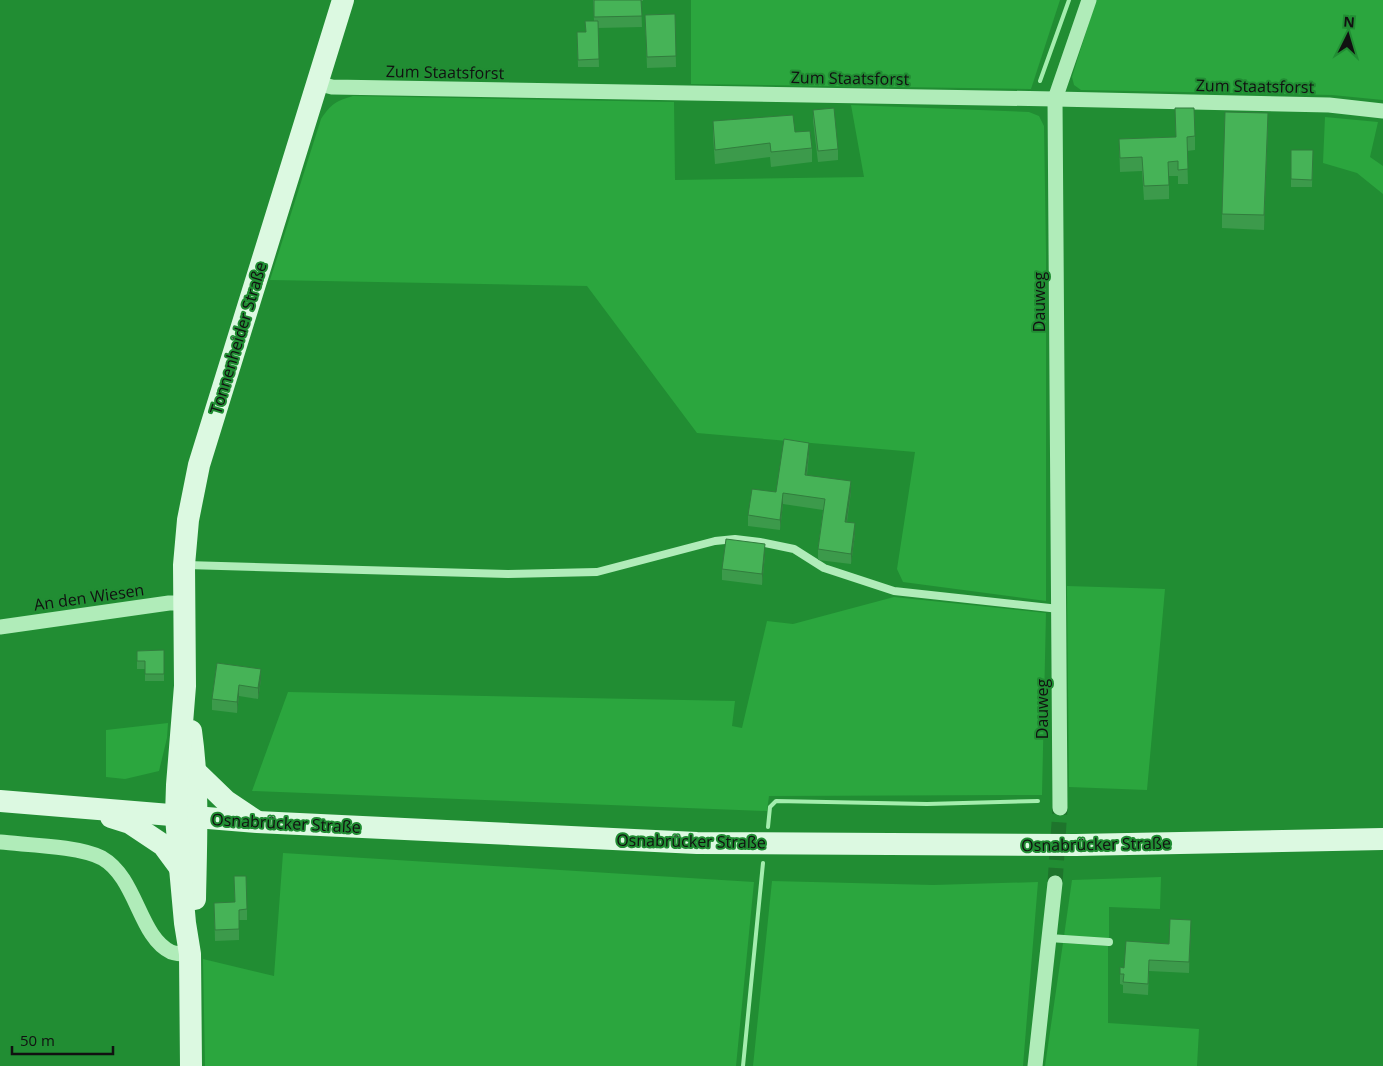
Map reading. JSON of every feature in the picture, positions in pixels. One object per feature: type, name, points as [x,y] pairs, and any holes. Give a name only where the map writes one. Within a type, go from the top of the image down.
[{"type":"main road","name":"Tonnenheider Straße","points":[[191,1066],[190,954],[194,924],[187,817],[177,785],[185,686],[184,565],[188,520],[200,465],[343,0]]},
{"type":"main road","name":"Tonnenheider Straße","points":[[185,686],[196,772],[180,868],[190,954]]},
{"type":"main road","points":[[196,772],[226,801],[257,822]]},
{"type":"main road","name":"Osnabrücker Straße","points":[[0,801],[257,822],[697,843],[1076,845],[1383,839]]},
{"type":"main road","points":[[89,809],[130,823],[163,844],[180,868]]},
{"type":"street","name":"Dauweg","points":[[1060,808],[1055,99],[1089,0]]},
{"type":"street","name":"Zum Staatsforst","points":[[316,83],[332,87],[1329,105],[1383,112]]},
{"type":"street","name":"An den Wiesen","points":[[0,627],[169,603],[184,603]]},
{"type":"street","points":[[0,842],[83,852],[101,858],[114,867],[123,878],[160,945],[172,952],[190,954]]},
{"type":"street","points":[[1036,1066],[1055,883]]},
{"type":"lane","points":[[184,565],[508,574],[597,572],[715,541],[736,539],[794,549],[824,568],[894,591],[1059,609]]},
{"type":"lane","points":[[1049,938],[1109,942]]},
{"type":"green space","points":[[691,0],[1060,0],[1031,89],[691,84]]},
{"type":"green space","points":[[1096,0],[1383,0],[1383,100],[1332,95],[1081,90],[1074,85],[1072,77]]},
{"type":"green space","points":[[353,96],[674,102],[675,180],[864,177],[851,105],[1029,112],[1039,116],[1044,126],[1046,252],[1046,601],[903,582],[897,569],[915,452],[697,433],[587,286],[270,280],[321,119],[334,104]]},
{"type":"green space","points":[[1325,117],[1378,122],[1370,157],[1383,166],[1383,194],[1357,173],[1323,163]]},
{"type":"green space","points":[[1067,586],[1165,589],[1147,790],[1069,787]]},
{"type":"green space","points":[[894,597],[1046,613],[1042,795],[769,796],[767,811],[252,791],[288,692],[735,701],[732,726],[742,728],[767,621],[793,624]]},
{"type":"green space","points":[[168,723],[167,738],[159,771],[125,779],[106,777],[106,730]]},
{"type":"green space","points":[[283,853],[754,882],[736,1066],[205,1066],[203,959],[274,976]]},
{"type":"green space","points":[[1161,877],[1160,909],[1109,907],[1109,939],[1064,936],[1072,880]]},
{"type":"green space","points":[[772,881],[933,885],[1038,882],[1023,1066],[753,1066]]},
{"type":"green space","points":[[1063,943],[1108,946],[1108,1023],[1199,1029],[1197,1066],[1045,1066]]},
{"type":"building","points":[[594,0],[641,0],[642,16],[594,17]]},
{"type":"building","points":[[675,14],[676,56],[647,57],[645,15]]},
{"type":"building","points":[[585,21],[598,21],[599,59],[578,60],[577,32],[586,32]]},
{"type":"building","points":[[834,108],[838,149],[818,151],[813,110]]},
{"type":"building","points":[[1175,108],[1194,108],[1195,136],[1187,137],[1188,169],[1178,170],[1178,161],[1168,162],[1169,185],[1144,186],[1142,157],[1120,158],[1119,139],[1176,137]]},
{"type":"building","points":[[1225,112],[1268,113],[1264,215],[1222,214]]},
{"type":"building","points":[[793,115],[795,132],[810,131],[812,148],[771,152],[770,143],[715,150],[713,121]]},
{"type":"building","points":[[1291,150],[1313,150],[1312,180],[1291,179]]},
{"type":"building","points":[[784,439],[809,443],[805,475],[851,481],[845,522],[855,523],[851,554],[818,549],[825,499],[783,493],[780,520],[748,515],[752,489],[776,492]]},
{"type":"building","points":[[726,539],[765,544],[762,574],[722,569]]},
{"type":"building","points":[[164,650],[164,674],[145,674],[145,661],[137,661],[137,651]]},
{"type":"building","points":[[217,663],[261,669],[258,688],[239,685],[237,702],[212,699]]},
{"type":"building","points":[[234,876],[246,876],[247,909],[239,910],[239,929],[215,930],[214,903],[235,902]]},
{"type":"building","points":[[1170,919],[1191,920],[1189,962],[1149,960],[1148,984],[1123,982],[1124,974],[1120,974],[1120,967],[1124,968],[1126,941],[1169,944]]},
{"type":"waterway","points":[[1040,81],[1069,0]]},
{"type":"waterway","points":[[768,827],[770,807],[776,801],[927,804],[1038,801]]},
{"type":"waterway","points":[[743,1066],[763,863]]},
{"type":"tunnel","points":[[1055,883],[1060,808]]}]
